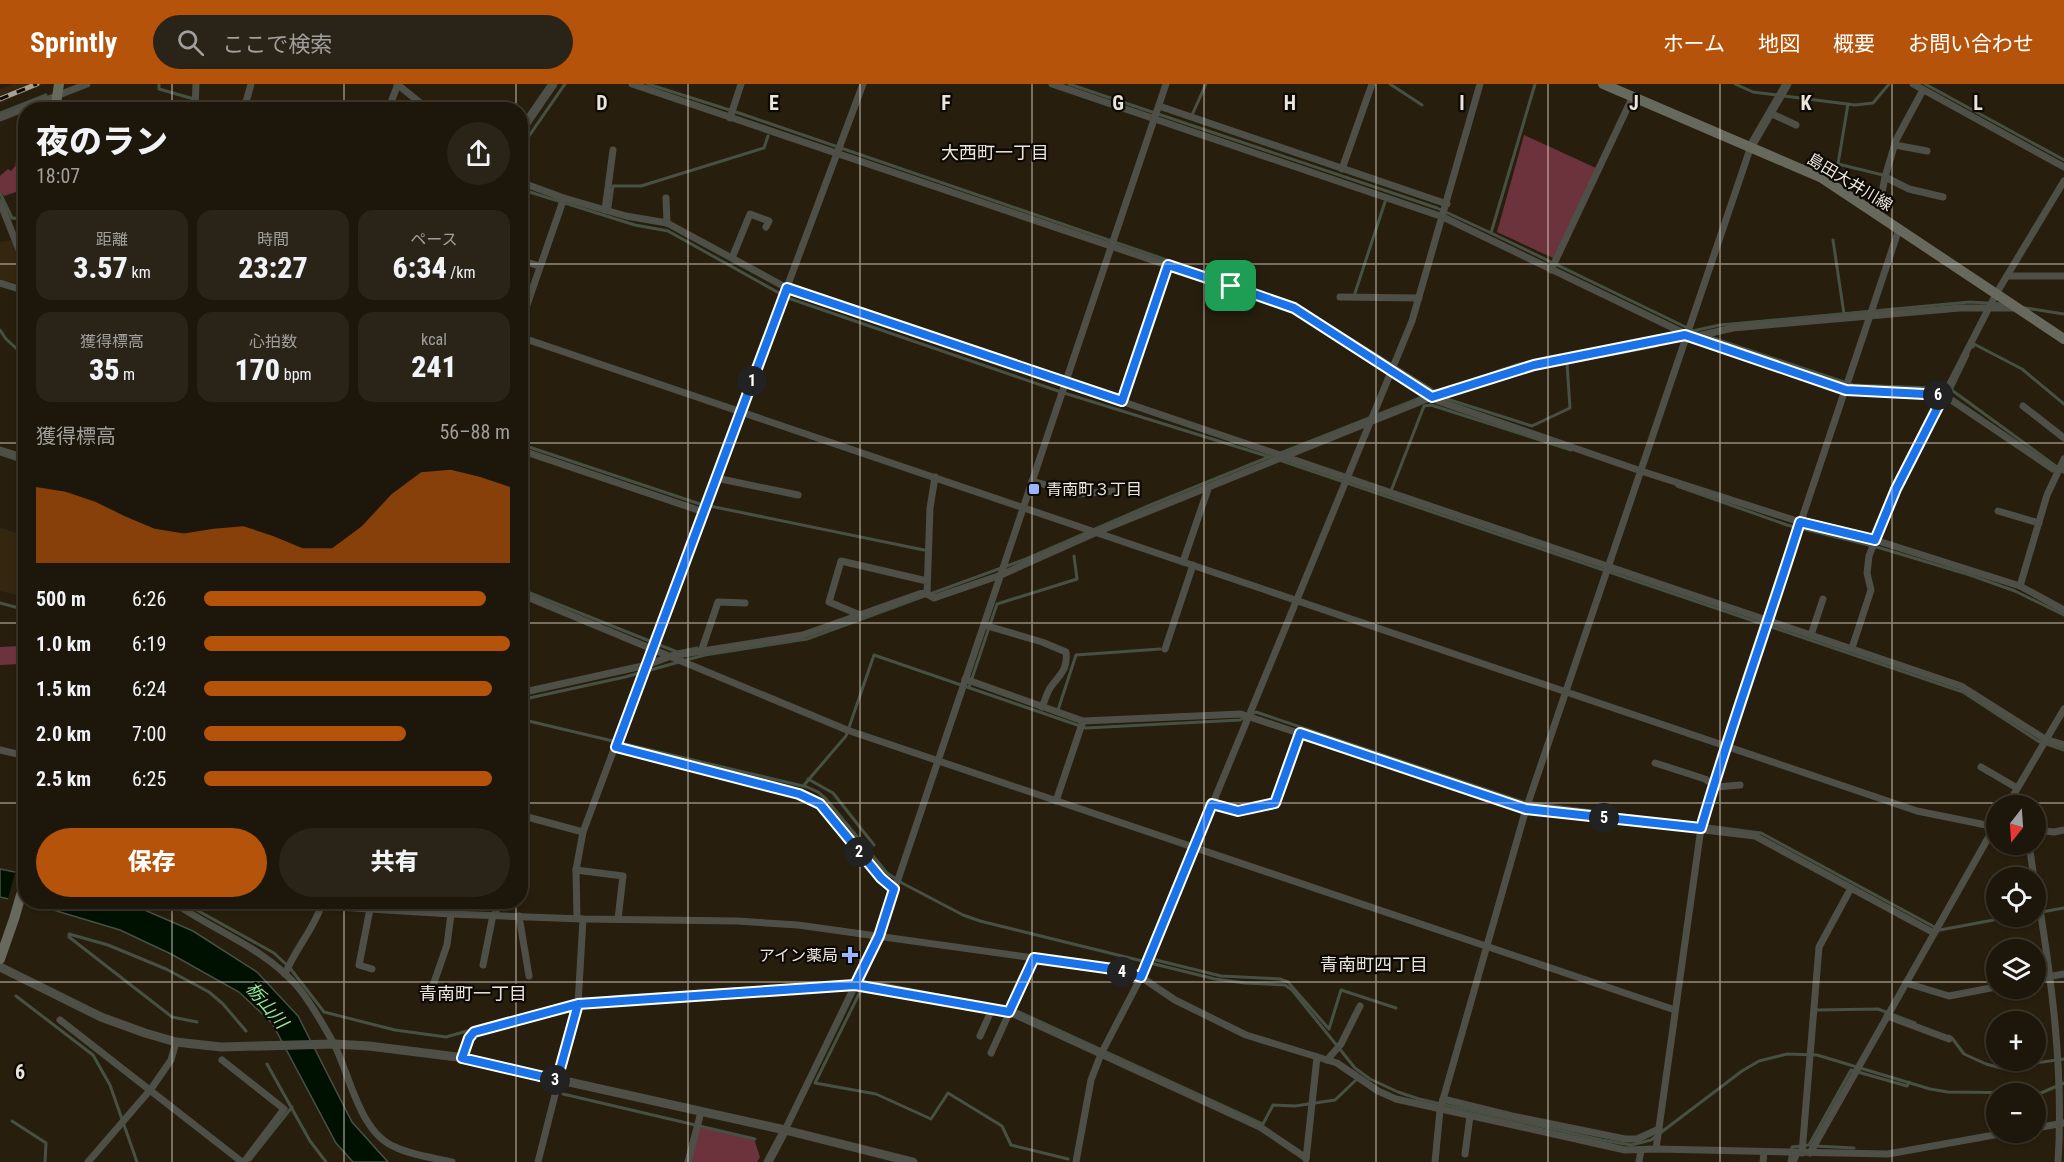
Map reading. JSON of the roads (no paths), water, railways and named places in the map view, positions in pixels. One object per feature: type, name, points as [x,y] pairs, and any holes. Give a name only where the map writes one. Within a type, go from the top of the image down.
[{"type":"main road","points":[[56,102],[59,84]]},
{"type":"main road","name":"島田大井川線","points":[[1603,84],[1822,178],[2064,339]]},
{"type":"main road","points":[[0,959],[18,907]]},
{"type":"street","points":[[41,102],[87,84]]},
{"type":"street","points":[[195,102],[196,84]]},
{"type":"street","points":[[246,102],[251,84]]},
{"type":"street","points":[[391,102],[397,84],[419,102]]},
{"type":"street","points":[[528,120],[553,84]]},
{"type":"street","points":[[632,84],[1294,308],[1438,401],[1641,471],[1800,522],[1875,540],[2020,586],[2064,610]]},
{"type":"street","points":[[730,118],[741,84]]},
{"type":"street","points":[[538,1162],[578,1004],[580,919],[576,870],[583,832],[863,84]]},
{"type":"street","points":[[1052,84],[1443,217],[1689,336],[1846,390],[1944,395],[2053,470],[2062,469]]},
{"type":"street","points":[[768,1162],[879,936],[1166,84]]},
{"type":"street","points":[[1342,169],[1372,84]]},
{"type":"street","points":[[1076,1162],[1091,1080],[1101,1054],[1141,977],[1412,321],[1480,84]]},
{"type":"street","points":[[1435,1162],[1440,1110],[1526,809],[1607,566],[1689,336],[1751,146],[1787,84]]},
{"type":"street","points":[[1913,84],[2064,167]]},
{"type":"street","points":[[1878,214],[1885,177],[1896,140],[1923,90]]},
{"type":"street","points":[[1551,270],[1633,96]]},
{"type":"street","points":[[1159,106],[1447,204]]},
{"type":"street","points":[[0,118],[18,111]]},
{"type":"street","points":[[1770,113],[1796,125]]},
{"type":"street","points":[[1895,145],[1927,151]]},
{"type":"street","points":[[605,210],[613,150]]},
{"type":"street","points":[[1885,177],[1908,189],[1943,197]]},
{"type":"street","points":[[1852,648],[1871,590],[1868,573],[1869,556],[1896,489],[1996,294],[2064,181]]},
{"type":"street","points":[[528,185],[626,216],[667,224],[787,288],[1961,686],[2045,738],[2064,745]]},
{"type":"street","points":[[528,300],[564,198]]},
{"type":"street","points":[[666,198],[667,224]]},
{"type":"street","points":[[0,202],[18,248]]},
{"type":"street","points":[[732,258],[750,214],[769,221],[766,227]]},
{"type":"street","points":[[1656,1149],[1701,828],[1726,745],[1899,229]]},
{"type":"street","points":[[528,263],[539,266]]},
{"type":"street","points":[[1122,401],[1168,265]]},
{"type":"street","points":[[2007,276],[2064,276]]},
{"type":"street","points":[[0,283],[18,289]]},
{"type":"street","points":[[1340,297],[1419,298]]},
{"type":"street","points":[[528,691],[647,665],[671,656],[803,635],[919,594],[927,594],[934,598],[1000,575],[1097,532],[1208,489],[1370,421],[1432,397],[1534,365],[1734,328],[1960,308],[2018,309]]},
{"type":"street","points":[[528,340],[1917,810],[1986,824]]},
{"type":"street","points":[[2023,406],[2064,438]]},
{"type":"street","points":[[0,450],[18,456]]},
{"type":"street","points":[[528,453],[704,512]]},
{"type":"street","points":[[2020,586],[2047,495],[2062,469],[2064,459]]},
{"type":"street","points":[[927,594],[930,508],[935,477]]},
{"type":"street","points":[[716,478],[798,495]]},
{"type":"street","points":[[1032,481],[1078,494],[1114,491]]},
{"type":"street","points":[[1183,562],[1208,489]]},
{"type":"street","points":[[1998,511],[2039,523]]},
{"type":"street","points":[[860,615],[829,603],[841,561],[927,582]]},
{"type":"street","points":[[1165,649],[1193,565]]},
{"type":"street","points":[[528,597],[848,730],[1675,1010]]},
{"type":"street","points":[[1811,635],[1823,598]]},
{"type":"street","points":[[701,652],[718,602],[745,603]]},
{"type":"street","points":[[984,625],[1042,642],[1065,652],[1067,663],[1060,677],[1049,689],[1042,707]]},
{"type":"street","points":[[965,679],[1083,721],[1240,714],[1526,809],[1755,836],[1934,933]]},
{"type":"street","points":[[2013,795],[2064,709]]},
{"type":"street","points":[[1056,801],[1083,721]]},
{"type":"street","points":[[1212,804],[1238,811],[1275,803],[1300,733]]},
{"type":"street","points":[[616,747],[799,794],[820,804],[881,878],[894,889]]},
{"type":"street","points":[[0,750],[18,754]]},
{"type":"street","points":[[1655,764],[1717,787],[1740,785]]},
{"type":"street","points":[[1981,767],[2017,788]]},
{"type":"street","points":[[528,817],[583,832]]},
{"type":"street","points":[[2046,831],[2064,830]]},
{"type":"street","points":[[1793,1162],[1803,1153],[1887,1016],[1986,843]]},
{"type":"street","points":[[576,870],[623,876],[618,919]]},
{"type":"street","points":[[1803,1153],[1819,946],[1851,888]]},
{"type":"street","points":[[183,909],[276,964],[298,988],[334,1044],[363,1113],[375,1132],[394,1147],[452,1162]]},
{"type":"street","points":[[285,974],[320,909]]},
{"type":"street","points":[[372,969],[359,965],[370,909],[580,919],[798,925],[1113,969],[1141,977],[1175,1000],[1246,1035],[1337,1063],[1378,1091],[1396,1099],[1625,1150],[1888,1154],[1986,1136]]},
{"type":"street","points":[[483,965],[495,909]]},
{"type":"street","points":[[429,997],[447,945],[451,914]]},
{"type":"street","points":[[519,916],[529,976]]},
{"type":"street","points":[[2043,927],[2051,976],[2060,1066],[2063,1123],[2058,1162]]},
{"type":"street","points":[[991,1053],[1034,958]]},
{"type":"street","points":[[0,967],[101,1017],[146,1034],[176,1042],[221,1047],[334,1044],[415,1050],[462,1058],[785,1130],[913,1162]]},
{"type":"street","points":[[2046,977],[2064,974]]},
{"type":"street","points":[[1906,983],[1949,996],[1986,989]]},
{"type":"street","points":[[462,1058],[469,1038],[474,1032],[578,1004],[855,985],[992,1009],[1011,1008],[1101,1054],[1260,1127],[1306,1160]]},
{"type":"street","points":[[1327,1060],[1341,1044],[1360,1006]]},
{"type":"street","points":[[980,1036],[992,1009]]},
{"type":"street","points":[[1887,1016],[1949,1040]]},
{"type":"street","points":[[60,1020],[243,1162],[284,1110],[222,1060]]},
{"type":"street","points":[[88,1162],[151,1089],[171,1060],[176,1042]]},
{"type":"street","points":[[1306,1160],[1317,1057]]},
{"type":"street","points":[[1443,1099],[1624,1140],[1637,1139],[1659,1129]]},
{"type":"street","points":[[688,1162],[701,1112]]},
{"type":"street","points":[[1465,1154],[1470,1116]]},
{"type":"street","points":[[2046,1126],[2063,1123]]},
{"type":"street","points":[[1639,1162],[1641,1150]]},
{"type":"street","points":[[1763,1162],[1764,1152]]},
{"type":"water","points":[[0,869],[18,873],[18,901],[0,897]]},
{"type":"water","name":"栃山川","points":[[50,909],[142,909],[193,931],[257,972],[298,1016],[352,1122],[388,1162],[353,1162],[336,1143],[272,1023],[239,992],[171,954],[120,930]]},
{"type":"waterway","points":[[159,84],[159,89],[194,99]]},
{"type":"waterway","points":[[528,137],[565,84]]},
{"type":"waterway","points":[[648,84],[739,113],[1295,304],[1447,399],[1532,426],[1570,408],[1567,363],[1656,346]]},
{"type":"waterway","points":[[1069,84],[1437,208],[1491,233],[1535,84]]},
{"type":"waterway","points":[[1192,115],[1206,84]]},
{"type":"waterway","points":[[1390,84],[1422,105]]},
{"type":"waterway","points":[[1735,84],[1753,92],[1777,95]]},
{"type":"waterway","points":[[1784,96],[1855,105],[1873,103],[1889,84]]},
{"type":"waterway","points":[[1925,84],[2064,160]]},
{"type":"waterway","points":[[28,102],[46,95]]},
{"type":"waterway","points":[[1848,104],[1838,164],[1883,175]]},
{"type":"waterway","points":[[0,113],[18,106]]},
{"type":"waterway","points":[[610,207],[613,186],[641,186],[764,148],[768,136]]},
{"type":"waterway","points":[[528,192],[635,225],[668,231],[788,298],[1061,392],[1270,457],[1963,692],[2038,741],[2064,750]]},
{"type":"waterway","points":[[0,193],[12,218]]},
{"type":"waterway","points":[[1355,293],[1385,202]]},
{"type":"waterway","points":[[12,218],[18,218]]},
{"type":"waterway","points":[[1491,233],[1700,334]]},
{"type":"waterway","points":[[1833,240],[1844,314]]},
{"type":"waterway","points":[[1688,332],[1720,325],[1970,302],[2004,304]]},
{"type":"waterway","points":[[2025,308],[2064,314]]},
{"type":"waterway","points":[[0,330],[18,350]]},
{"type":"waterway","points":[[1707,336],[1853,385],[1952,391],[1968,355]]},
{"type":"waterway","points":[[1973,347],[1974,344],[2022,369],[2064,404]]},
{"type":"waterway","points":[[1449,388],[1519,364],[1567,355]]},
{"type":"waterway","points":[[1953,391],[2057,467]]},
{"type":"waterway","points":[[1278,454],[1420,398]]},
{"type":"waterway","points":[[1391,491],[1424,406],[1431,405],[1571,450]]},
{"type":"waterway","points":[[528,447],[700,504],[924,550]]},
{"type":"waterway","points":[[0,454],[18,460]]},
{"type":"waterway","points":[[686,660],[807,639],[1026,559],[1269,457]]},
{"type":"waterway","points":[[1677,486],[1787,525],[1877,547],[1970,575],[2015,591],[2064,615]]},
{"type":"waterway","points":[[969,687],[997,604],[1077,579],[1074,556]]},
{"type":"waterway","points":[[528,592],[677,652],[697,648]]},
{"type":"waterway","points":[[0,603],[18,608]]},
{"type":"waterway","points":[[1058,710],[1076,655],[1160,649]]},
{"type":"waterway","points":[[804,785],[846,736],[874,655],[1086,728],[1240,720],[1246,717]]},
{"type":"waterway","points":[[528,698],[625,677],[679,662]]},
{"type":"waterway","points":[[1252,714],[1256,712],[1523,802],[1761,833],[1940,930],[1986,921]]},
{"type":"waterway","points":[[528,721],[807,787],[826,799],[887,873],[963,915],[980,921],[1215,979],[1285,985],[1292,990],[1355,1068],[1370,1079],[1419,1099],[1631,1145],[1651,1140],[1742,1071],[1759,1061],[1787,1054],[1817,1055],[1930,1089],[1948,1092],[2041,1093],[2064,1083]]},
{"type":"waterway","points":[[808,779],[833,793],[874,845]]},
{"type":"waterway","points":[[2046,911],[2064,908]]},
{"type":"waterway","points":[[195,909],[274,953],[290,968],[324,1012],[395,1030],[446,1037],[573,1001],[851,982]]},
{"type":"waterway","points":[[197,1022],[172,1017],[69,937],[69,934],[108,945],[166,969],[209,992],[223,1004],[246,1031]]},
{"type":"waterway","points":[[1156,960],[1221,976],[1280,979],[1288,982],[1329,1029],[1341,990],[1396,1008]]},
{"type":"waterway","points":[[860,983],[883,984],[1017,1011],[1263,1124],[1273,1105],[1295,1106],[1335,1100],[1357,1079]]},
{"type":"waterway","points":[[860,992],[815,1083],[876,1094],[931,1119],[948,1093],[1002,1126],[1011,1145],[1068,1159]]},
{"type":"waterway","points":[[16,996],[93,1055],[110,1085],[137,1162]]},
{"type":"waterway","points":[[1817,1010],[1878,1009],[1915,1023]]},
{"type":"waterway","points":[[1949,1036],[1964,1054],[2001,1068],[2064,1059]]},
{"type":"waterway","points":[[267,1064],[310,1141],[326,1162]]},
{"type":"waterway","points":[[1789,1162],[1792,1147],[1809,1145],[1851,1070],[1907,1086],[1909,1082]]},
{"type":"waterway","points":[[563,1094],[755,1139]]},
{"type":"waterway","points":[[250,1160],[292,1107]]},
{"type":"waterway","points":[[12,1121],[46,1143],[45,1162]]},
{"type":"waterway","points":[[1814,1146],[1854,1148]]},
{"type":"railway","points":[[0,99],[37,84]]},
{"type":"place","name":"青南町３丁目","points":[[1034,489]]},
{"type":"place","name":"アイン薬局","points":[[850,955]]},
{"type":"district","name":"大西町一丁目","points":[[995,152]]},
{"type":"district","name":"青南町四丁目","points":[[1374,964]]},
{"type":"district","name":"青南町一丁目","points":[[473,993]]}]
